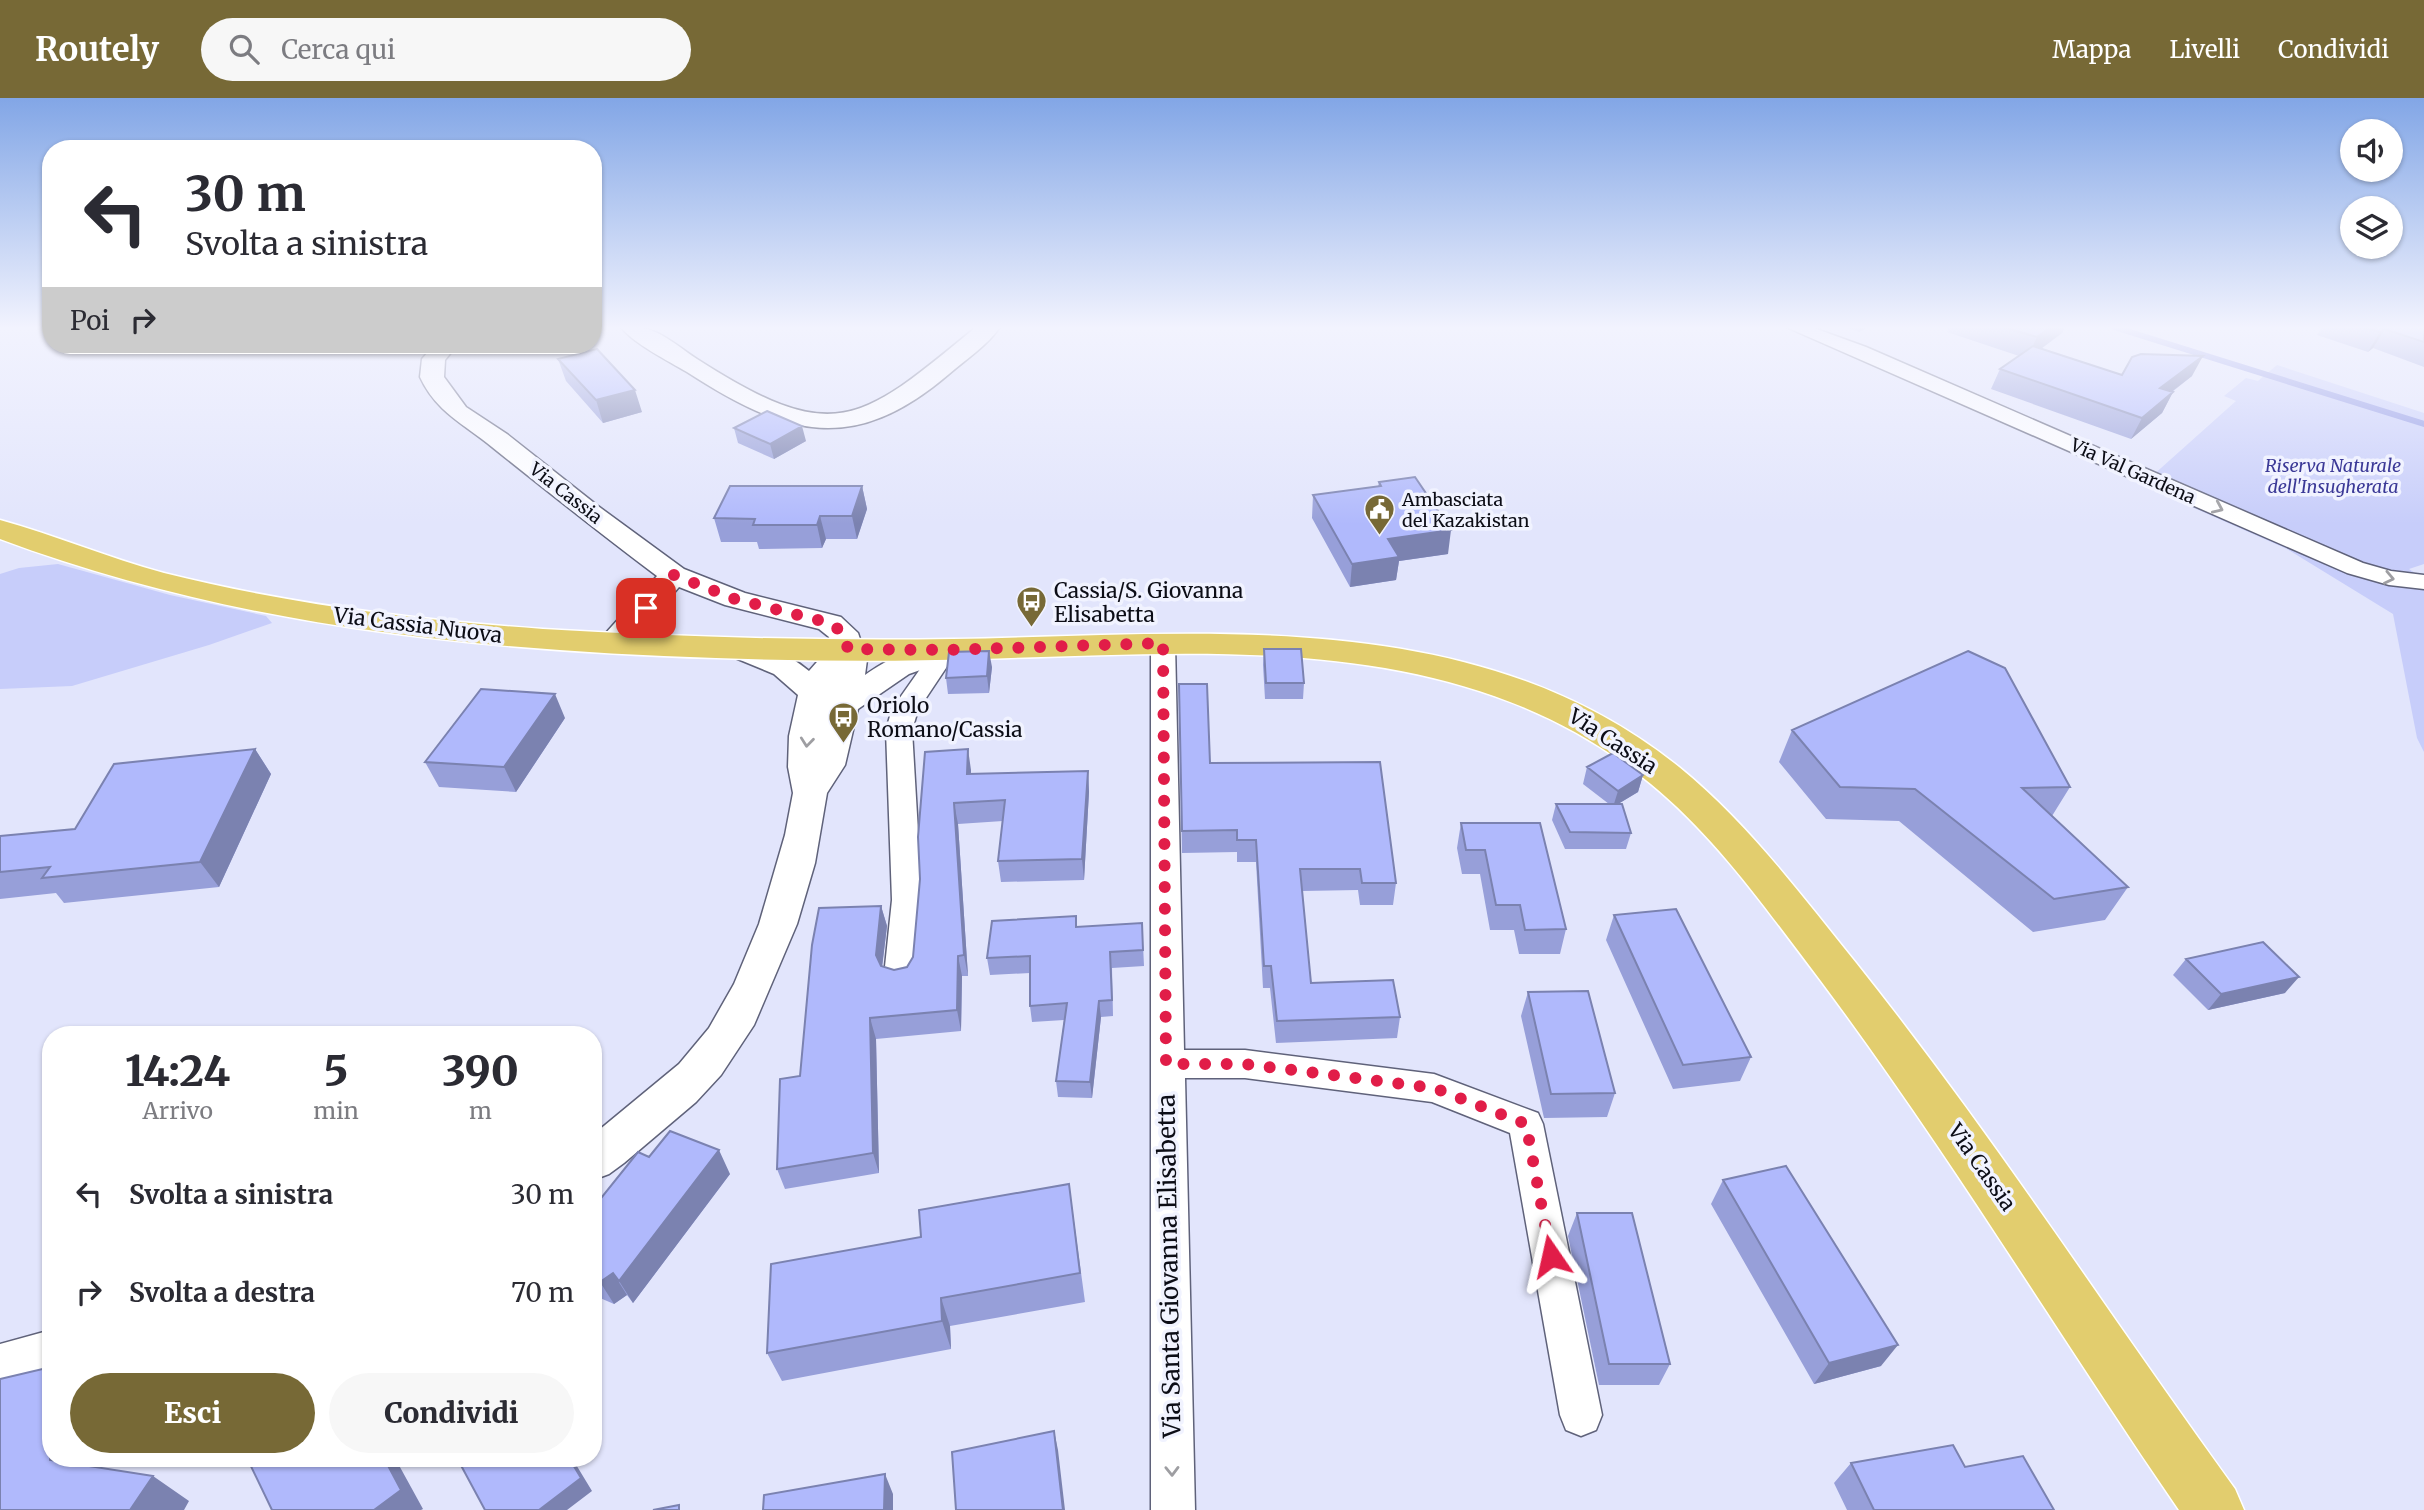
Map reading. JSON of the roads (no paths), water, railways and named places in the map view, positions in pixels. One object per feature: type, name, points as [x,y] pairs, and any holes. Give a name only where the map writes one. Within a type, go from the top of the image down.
[{"type":"main road","name":"Via Cassia Nuova","points":[[0,529],[136,575],[253,601],[466,634],[739,648],[848,649]]},
{"type":"main road","name":"Via Cassia","points":[[848,649],[946,650],[1226,642],[1309,648],[1471,675],[1533,695],[1583,719],[1656,767],[1746,858],[1908,1062],[2214,1510]]},
{"type":"street","name":"Via Cassia","points":[[441,393],[457,412],[498,439],[674,575],[735,599],[830,623],[843,633],[848,649]]},
{"type":"street","points":[[454,393],[457,412]]},
{"type":"street","points":[[741,393],[759,404],[802,421],[830,424],[857,420],[888,407],[906,393]]},
{"type":"street","name":"Via Val Gardena","points":[[1956,393],[2355,568],[2389,578],[2424,582]]},
{"type":"street","points":[[615,642],[674,575]]},
{"type":"street","name":"Via Santa Giovanna Elisabetta","points":[[1163,643],[1173,1510]]},
{"type":"street","points":[[739,648],[785,667],[829,699]]},
{"type":"street","points":[[602,1153],[649,1118],[705,1063],[728,1033],[776,925],[791,881],[810,792],[828,765],[829,699],[850,670],[848,649]]},
{"type":"street","points":[[829,699],[898,667],[946,650]]},
{"type":"street","points":[[900,975],[907,900],[899,730],[905,709],[946,650]]},
{"type":"street","points":[[1166,1064],[1245,1064],[1434,1088],[1526,1124],[1581,1415]]},
{"type":"street","points":[[0,1369],[42,1357]]},
{"type":"waterway","points":[[2325,393],[2424,424]]},
{"type":"place","name":"Ambasciata del Kazakistan","points":[[1379,536]]},
{"type":"place","name":"Cassia/S. Giovanna Elisabetta","points":[[1031,629]]},
{"type":"place","name":"Oriolo Romano/Cassia","points":[[844,744]]},
{"type":"park label","name":"Riserva Naturale dell'Insugherata","points":[[2333,475]]}]
